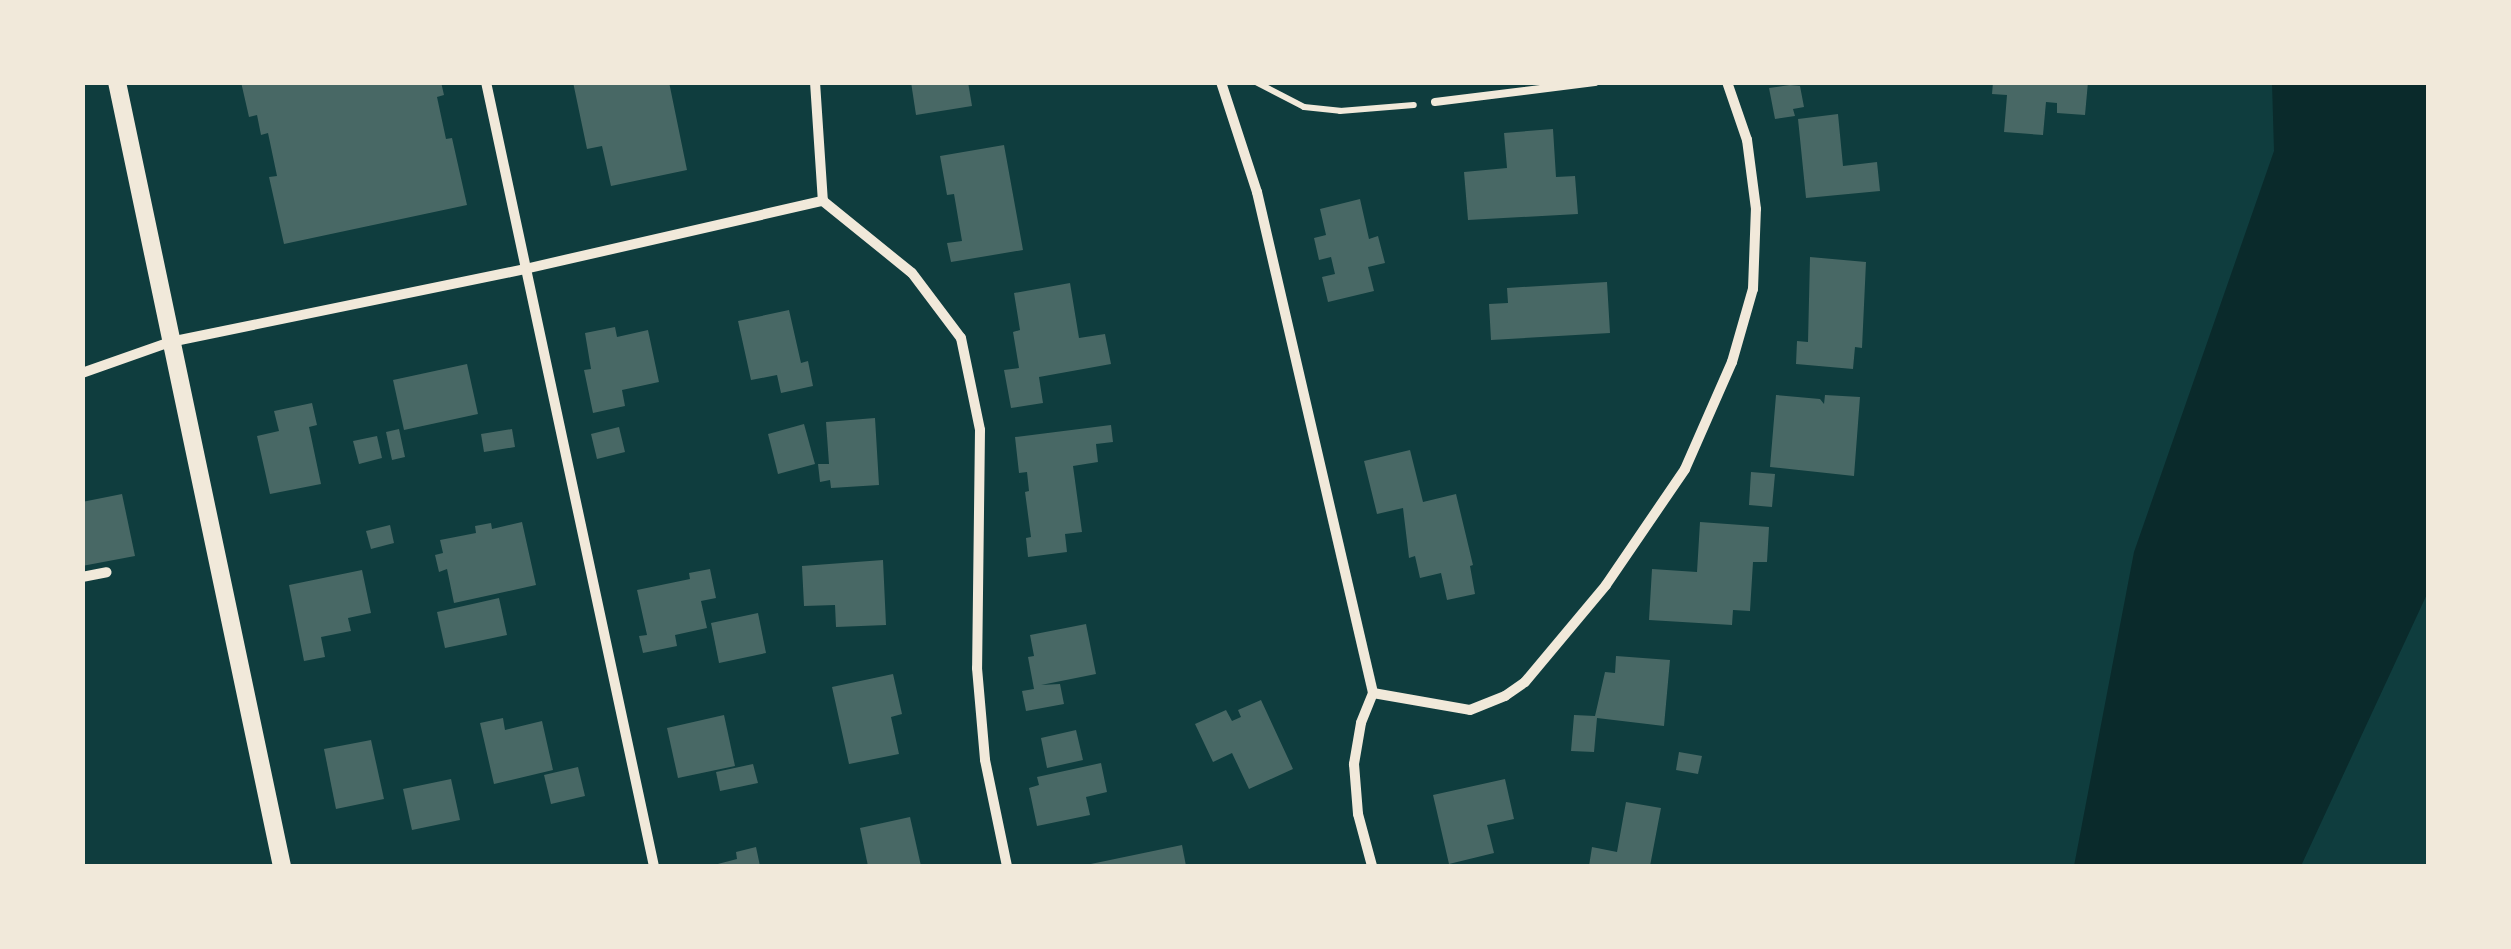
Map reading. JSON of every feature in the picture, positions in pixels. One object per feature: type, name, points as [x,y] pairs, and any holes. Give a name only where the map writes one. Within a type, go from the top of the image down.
[{"type":"street","points":[[116,82],[282,866]]},
{"type":"street","points":[[486,82],[654,866]]},
{"type":"street","points":[[815,82],[823,201],[912,274],[960,338],[980,430],[979,686],[986,760],[1008,866]]},
{"type":"street","points":[[1221,82],[1257,192],[1373,694],[1361,723],[1354,764],[1358,814],[1372,866]]},
{"type":"street","points":[[1373,694],[1470,710],[1505,696],[1525,682],[1606,585],[1685,469],[1732,362],[1753,289],[1756,209],[1747,140],[1727,82]]},
{"type":"street","points":[[82,372],[170,342],[525,269],[823,201]]},
{"type":"street","points":[[82,577],[107,572]]},
{"type":"lane","points":[[1435,102],[1595,82]]},
{"type":"path","points":[[1256,82],[1304,107],[1340,112],[1435,102]]},
{"type":"water","points":[[2272,83],[2428,83],[2428,592],[2301,866],[2074,866],[2134,552],[2274,151]]},
{"type":"building","points":[[241,82],[441,82],[444,95],[437,97],[446,139],[452,138],[467,205],[284,244],[269,177],[277,176],[268,133],[261,135],[257,115],[249,117]]},
{"type":"building","points":[[573,82],[669,82],[687,170],[611,186],[602,146],[587,149]]},
{"type":"building","points":[[911,82],[968,82],[972,106],[916,115]]},
{"type":"building","points":[[1993,82],[2088,82],[2085,115],[2057,113],[2057,103],[2046,102],[2043,135],[2004,132],[2007,95],[1992,94]]},
{"type":"building","points":[[1800,86],[1804,107],[1793,109],[1795,116],[1775,119],[1769,88]]},
{"type":"building","points":[[1838,114],[1843,166],[1877,162],[1880,191],[1806,198],[1798,119]]},
{"type":"building","points":[[1553,129],[1556,177],[1575,176],[1578,214],[1468,220],[1464,172],[1507,168],[1504,133]]},
{"type":"building","points":[[1004,145],[1023,250],[951,262],[947,243],[962,241],[954,194],[947,195],[940,156]]},
{"type":"building","points":[[1360,199],[1369,239],[1378,236],[1385,263],[1368,267],[1374,291],[1328,302],[1322,277],[1335,274],[1331,257],[1319,260],[1314,238],[1326,235],[1320,209]]},
{"type":"building","points":[[1810,257],[1866,262],[1862,348],[1855,347],[1853,369],[1796,364],[1797,341],[1808,342]]},
{"type":"building","points":[[1607,282],[1610,333],[1491,340],[1489,304],[1508,303],[1507,288]]},
{"type":"building","points":[[1070,283],[1079,338],[1105,334],[1111,364],[1039,377],[1043,403],[1011,408],[1004,370],[1019,368],[1013,332],[1020,330],[1014,293]]},
{"type":"building","points":[[789,310],[801,363],[808,361],[813,386],[781,393],[777,375],[751,380],[738,321]]},
{"type":"building","points":[[615,327],[617,337],[648,330],[659,382],[622,390],[625,406],[593,413],[584,370],[591,369],[585,333]]},
{"type":"building","points":[[467,364],[478,414],[404,430],[393,380]]},
{"type":"building","points":[[1776,395],[1820,399],[1824,404],[1825,395],[1860,397],[1854,476],[1770,467]]},
{"type":"building","points":[[312,403],[317,425],[309,427],[321,484],[270,494],[257,436],[279,431],[274,411]]},
{"type":"building","points":[[875,418],[879,485],[831,488],[830,480],[820,482],[818,464],[829,464],[826,422]]},
{"type":"building","points":[[804,424],[815,464],[778,474],[768,434]]},
{"type":"building","points":[[1111,425],[1113,442],[1096,444],[1098,462],[1073,466],[1082,532],[1065,534],[1067,552],[1028,557],[1026,538],[1031,537],[1025,492],[1029,491],[1027,472],[1019,473],[1015,437]]},
{"type":"building","points":[[619,427],[625,452],[597,459],[591,434]]},
{"type":"building","points":[[399,429],[405,457],[392,460],[386,432]]},
{"type":"building","points":[[512,429],[515,447],[484,452],[481,434]]},
{"type":"building","points":[[377,436],[382,458],[359,464],[353,441]]},
{"type":"building","points":[[1410,450],[1423,502],[1456,494],[1473,565],[1470,566],[1475,594],[1447,600],[1441,573],[1420,578],[1415,556],[1409,558],[1403,508],[1377,514],[1364,461]]},
{"type":"building","points":[[1751,472],[1775,474],[1772,507],[1749,505]]},
{"type":"building","points":[[122,494],[135,556],[82,566],[82,502]]},
{"type":"building","points":[[522,522],[536,585],[454,603],[447,569],[439,572],[435,555],[443,553],[440,540],[476,533],[475,526],[491,523],[492,529]]},
{"type":"building","points":[[1700,522],[1769,527],[1767,562],[1753,562],[1750,611],[1733,610],[1732,625],[1649,620],[1652,569],[1697,572]]},
{"type":"building","points":[[390,525],[394,543],[371,549],[366,531]]},
{"type":"building","points":[[883,560],[886,625],[836,627],[835,605],[804,606],[802,566]]},
{"type":"building","points":[[710,569],[716,598],[701,601],[707,628],[675,635],[677,646],[643,653],[639,636],[647,635],[637,590],[690,579],[689,573]]},
{"type":"building","points":[[362,570],[371,613],[348,618],[351,631],[321,637],[325,657],[304,661],[289,585]]},
{"type":"building","points":[[499,598],[507,635],[445,648],[437,612]]},
{"type":"building","points":[[758,613],[766,653],[719,663],[711,623]]},
{"type":"building","points":[[1086,624],[1096,674],[1041,685],[1060,684],[1064,704],[1026,711],[1022,691],[1034,689],[1028,657],[1034,656],[1030,635]]},
{"type":"building","points":[[1616,656],[1670,660],[1664,726],[1597,718],[1594,752],[1571,751],[1574,715],[1595,716],[1605,672],[1615,673]]},
{"type":"building","points":[[893,674],[902,714],[891,717],[899,754],[849,764],[832,687]]},
{"type":"building","points":[[1261,700],[1293,769],[1249,789],[1232,753],[1213,762],[1195,724],[1226,710],[1232,721],[1241,717],[1238,710]]},
{"type":"building","points":[[724,715],[735,766],[678,778],[667,728]]},
{"type":"building","points":[[503,718],[505,730],[542,721],[553,770],[494,784],[480,723]]},
{"type":"building","points":[[1076,730],[1083,760],[1047,768],[1041,738]]},
{"type":"building","points":[[371,740],[384,799],[336,809],[324,749]]},
{"type":"building","points":[[1679,752],[1702,756],[1698,774],[1676,770]]},
{"type":"building","points":[[1101,763],[1107,792],[1086,797],[1090,815],[1037,826],[1029,788],[1039,785],[1037,777]]},
{"type":"building","points":[[753,764],[758,783],[720,791],[716,772]]},
{"type":"building","points":[[578,767],[585,796],[551,804],[544,775]]},
{"type":"building","points":[[451,779],[460,820],[412,830],[403,789]]},
{"type":"building","points":[[1505,779],[1514,819],[1487,825],[1494,853],[1449,864],[1433,795]]},
{"type":"building","points":[[1626,802],[1661,808],[1650,866],[1589,866],[1592,847],[1617,852]]},
{"type":"building","points":[[910,817],[921,866],[868,866],[860,828]]},
{"type":"building","points":[[1182,845],[1186,866],[1086,865]]},
{"type":"building","points":[[756,847],[760,866],[710,866],[737,859],[736,852]]}]
